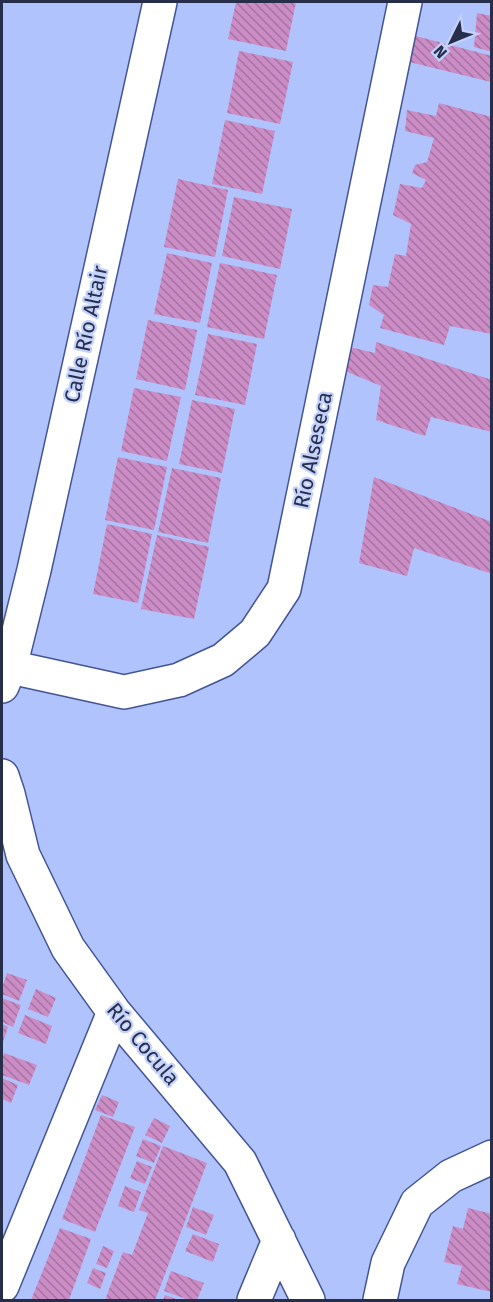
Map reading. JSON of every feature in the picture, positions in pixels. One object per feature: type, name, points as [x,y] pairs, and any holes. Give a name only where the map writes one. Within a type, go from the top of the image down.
[{"type":"street","name":"Calle Río Altair","points":[[4,665],[37,558],[160,2]]},
{"type":"street","name":"Río Alseseca","points":[[4,665],[124,692],[179,680],[223,660],[255,633],[284,589],[405,2]]},
{"type":"street","name":"Río Cocula","points":[[2,776],[23,855],[68,948],[114,1012],[240,1162],[308,1300]]},
{"type":"street","points":[[2,1286],[114,1012]]},
{"type":"street","points":[[380,1300],[388,1263],[417,1203],[451,1176],[492,1157]]},
{"type":"street","points":[[254,1300],[279,1240]]},
{"type":"building","points":[[236,2],[296,2],[286,51],[228,39]]},
{"type":"building","points":[[477,13],[492,16],[492,52],[474,47]]},
{"type":"building","points":[[412,35],[492,56],[491,82],[405,61]]},
{"type":"building","points":[[239,51],[293,62],[280,124],[227,113]]},
{"type":"building","points":[[439,103],[492,117],[492,334],[450,326],[444,345],[380,328],[384,315],[369,305],[373,285],[388,287],[395,254],[406,256],[411,224],[393,215],[400,184],[422,188],[426,180],[412,173],[415,165],[427,162],[434,138],[405,131],[407,110],[436,116]]},
{"type":"building","points":[[225,120],[275,131],[262,194],[212,184]]},
{"type":"building","points":[[178,179],[228,190],[215,257],[164,247]]},
{"type":"building","points":[[234,197],[292,209],[280,269],[222,256]]},
{"type":"building","points":[[167,253],[212,263],[200,323],[154,314]]},
{"type":"building","points":[[220,263],[277,275],[264,339],[207,327]]},
{"type":"building","points":[[148,320],[197,330],[185,390],[136,379]]},
{"type":"building","points":[[208,334],[257,344],[245,405],[195,395]]},
{"type":"building","points":[[376,342],[492,380],[492,432],[431,417],[425,436],[376,420],[381,386],[345,371],[350,347],[375,353]]},
{"type":"building","points":[[134,388],[181,397],[167,461],[121,451]]},
{"type":"building","points":[[192,400],[235,409],[222,473],[179,464]]},
{"type":"building","points":[[118,457],[167,467],[154,530],[105,520]]},
{"type":"building","points":[[172,468],[221,478],[208,543],[158,532]]},
{"type":"building","points":[[374,477],[492,522],[492,574],[414,548],[407,576],[359,563]]},
{"type":"building","points":[[107,524],[152,534],[138,603],[93,594]]},
{"type":"building","points":[[157,535],[209,547],[194,619],[141,609]]},
{"type":"building","points":[[7,973],[27,980],[19,1001],[2,994]]},
{"type":"building","points":[[36,989],[56,998],[48,1017],[28,1009]]},
{"type":"building","points":[[2,998],[21,1005],[13,1027],[2,1022]]},
{"type":"building","points":[[25,1015],[52,1026],[46,1044],[18,1033]]},
{"type":"building","points":[[2,1024],[8,1027],[2,1045]]},
{"type":"building","points":[[4,1053],[37,1065],[29,1085],[2,1075]]},
{"type":"building","points":[[2,1078],[18,1085],[11,1103],[2,1099]]},
{"type":"building","points":[[102,1095],[119,1102],[113,1117],[95,1110]]},
{"type":"building","points":[[101,1115],[135,1127],[95,1232],[62,1219]]},
{"type":"building","points":[[154,1118],[170,1126],[162,1143],[145,1135]]},
{"type":"building","points":[[143,1139],[161,1146],[154,1163],[136,1156]]},
{"type":"building","points":[[163,1146],[207,1163],[155,1300],[105,1300],[123,1252],[132,1255],[148,1213],[139,1210]]},
{"type":"building","points":[[137,1161],[152,1167],[145,1184],[130,1178]]},
{"type":"building","points":[[125,1186],[141,1192],[134,1212],[118,1206]]},
{"type":"building","points":[[193,1207],[214,1215],[206,1235],[186,1227]]},
{"type":"building","points":[[468,1208],[492,1214],[492,1292],[457,1284],[462,1266],[444,1262],[453,1226],[463,1229]]},
{"type":"building","points":[[60,1228],[91,1239],[69,1300],[31,1300]]},
{"type":"building","points":[[193,1234],[219,1244],[213,1262],[185,1251]]},
{"type":"building","points":[[103,1246],[114,1251],[107,1268],[96,1264]]},
{"type":"building","points":[[93,1268],[106,1273],[100,1289],[87,1283]]},
{"type":"building","points":[[171,1271],[204,1283],[197,1300],[189,1300],[164,1291]]},
{"type":"building","points":[[165,1295],[179,1300],[163,1300]]}]
